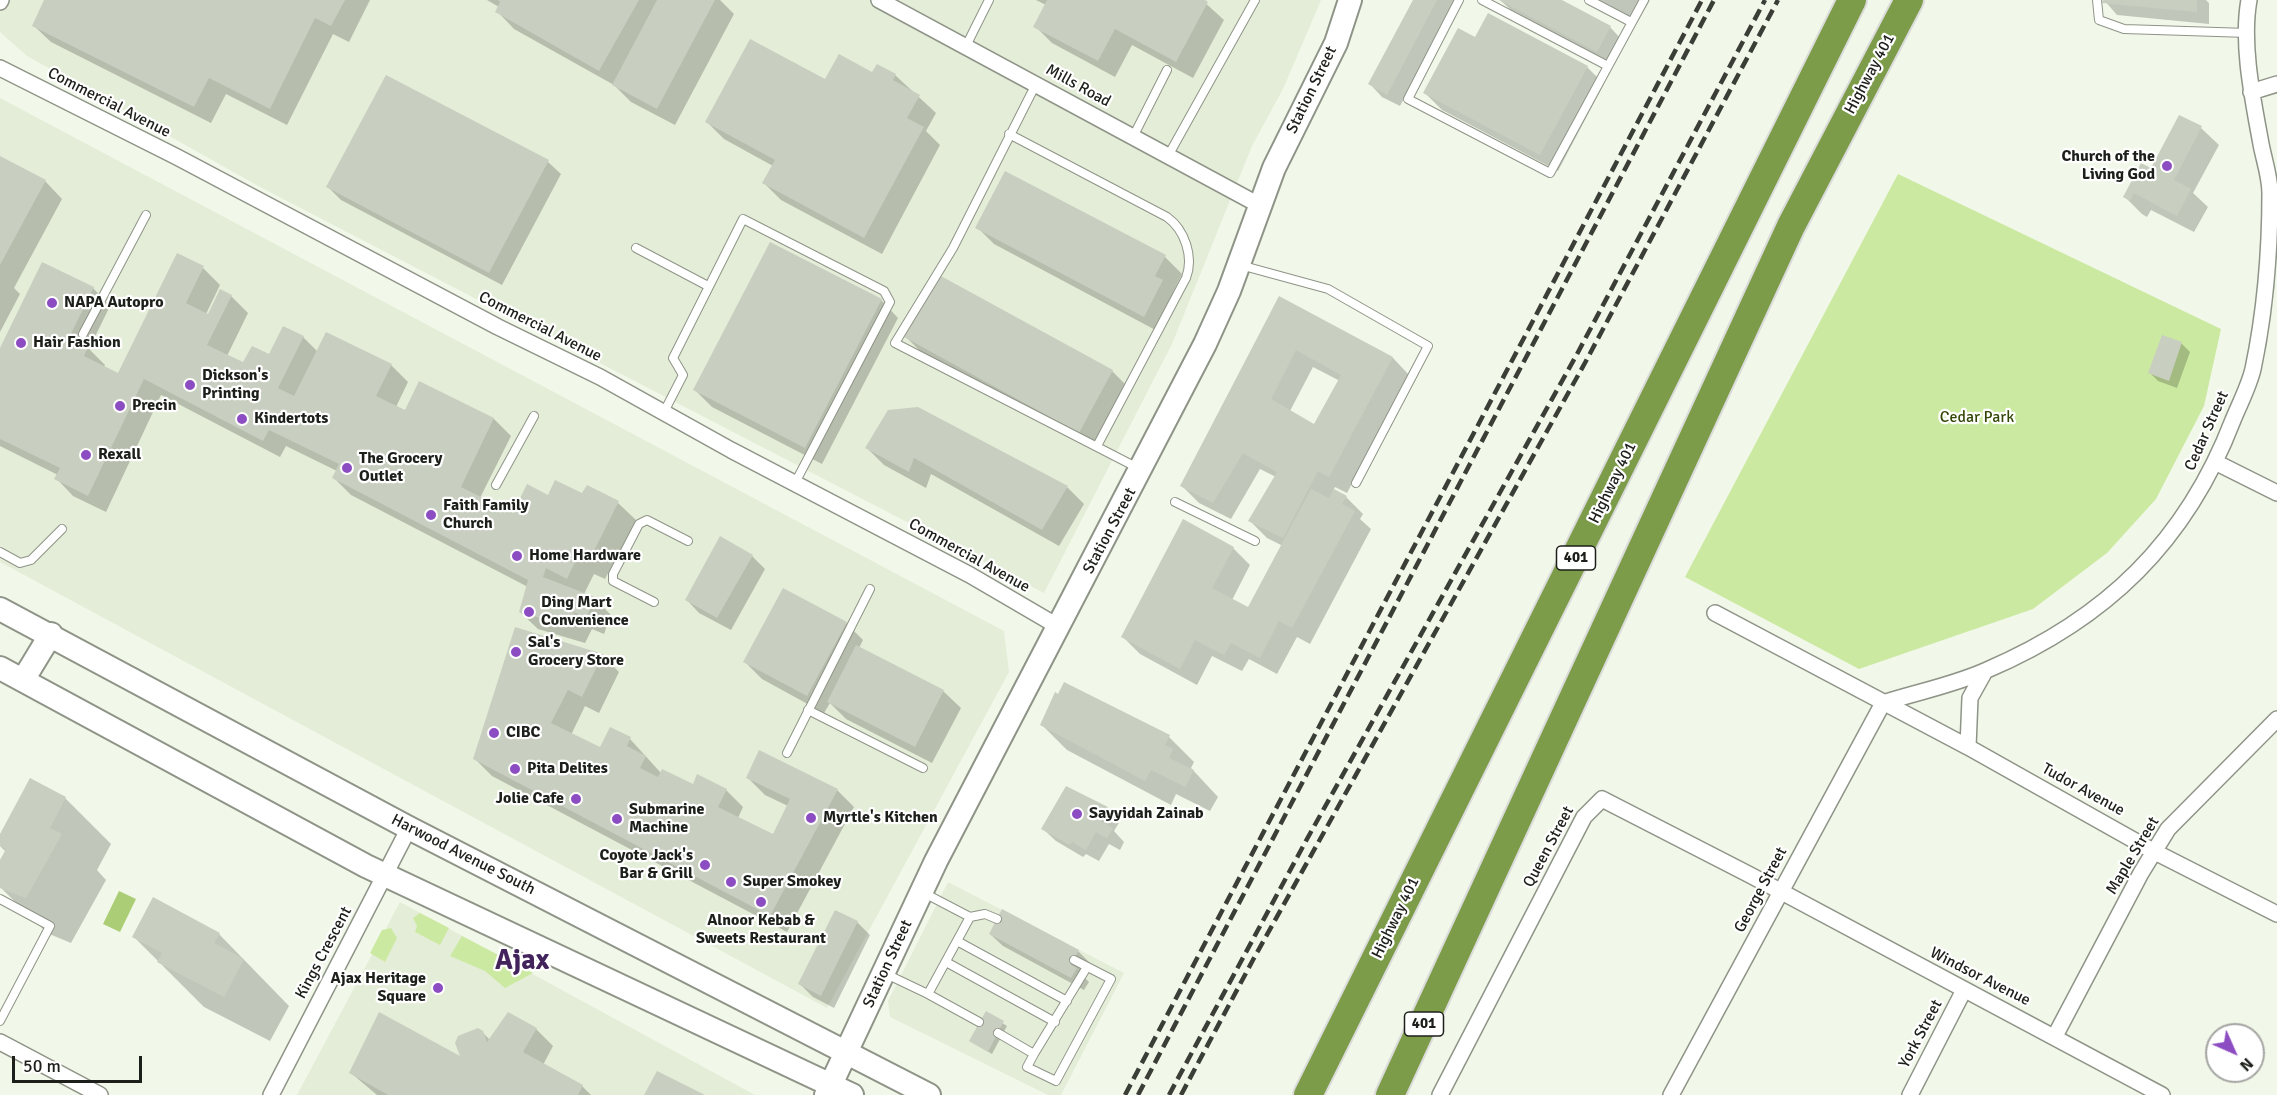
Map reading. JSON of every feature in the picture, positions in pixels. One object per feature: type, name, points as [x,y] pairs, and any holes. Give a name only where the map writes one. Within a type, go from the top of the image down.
[{"type":"highway","name":"Highway 401","points":[[1308,1095],[1852,0]]},
{"type":"highway","name":"Highway 401","points":[[1390,1095],[1791,226],[1909,0]]},
{"type":"main road","name":"Station Street","points":[[828,1090],[922,892],[1142,470],[1205,344],[1274,168],[1336,43],[1350,0]]},
{"type":"main road","name":"Harwood Avenue South","points":[[0,609],[51,634],[409,828],[929,1095]]},
{"type":"main road","points":[[23,680],[51,634]]},
{"type":"main road","points":[[0,668],[384,875],[828,1090],[852,1095]]},
{"type":"street","name":"Mills Road","points":[[879,0],[1259,206]]},
{"type":"street","name":"Cedar Street","points":[[1883,703],[1985,671],[2052,638],[2107,601],[2146,565],[2180,523],[2217,463],[2252,371],[2267,262],[2270,190],[2251,92],[2249,0]]},
{"type":"street","name":"Commercial Avenue","points":[[0,68],[664,412],[970,575],[1059,627]]},
{"type":"street","points":[[2251,92],[2277,84]]},
{"type":"street","points":[[2217,463],[2277,493]]},
{"type":"street","name":"Tudor Avenue","points":[[1715,613],[1968,747],[2154,851],[2277,914]]},
{"type":"street","points":[[1968,747],[1970,698],[1985,671]]},
{"type":"street","name":"George Street","points":[[1671,1095],[1883,703]]},
{"type":"street","name":"Maple Street","points":[[2055,1036],[2168,829],[2277,720]]},
{"type":"street","name":"Queen Street","points":[[1440,1095],[1584,817],[1602,799],[1781,892]]},
{"type":"street","name":"Kings Crescent","points":[[271,1095],[409,828]]},
{"type":"street","name":"Windsor Avenue","points":[[1781,892],[2055,1036],[2155,1093]]},
{"type":"street","name":"York Street","points":[[1910,1095],[1965,990]]},
{"type":"street","points":[[0,1042],[100,1095]]},
{"type":"lane","points":[[966,46],[989,0]]},
{"type":"lane","points":[[1167,157],[1255,0]]},
{"type":"lane","points":[[1459,0],[1408,99],[1550,173],[1644,0]]},
{"type":"lane","points":[[1482,0],[1608,66]]},
{"type":"lane","points":[[1589,0],[1631,22]]},
{"type":"lane","points":[[2097,0],[2099,20],[2124,29],[2248,33]]},
{"type":"lane","points":[[1133,137],[1167,70]]},
{"type":"lane","points":[[1036,84],[952,248],[895,343],[1142,470]]},
{"type":"lane","points":[[1010,134],[1167,217],[1178,226],[1185,241],[1189,260],[1186,279],[1097,446]]},
{"type":"lane","points":[[83,334],[146,215]]},
{"type":"lane","points":[[664,412],[684,375],[673,358],[743,219],[884,291],[890,302],[795,483]]},
{"type":"lane","points":[[636,248],[708,286]]},
{"type":"lane","points":[[1238,264],[1328,290],[1428,346],[1356,483]]},
{"type":"lane","points":[[496,485],[534,416]]},
{"type":"lane","points":[[1175,502],[1255,541]]},
{"type":"lane","points":[[654,602],[613,581],[613,574],[639,524],[647,520],[688,541]]},
{"type":"lane","points":[[0,552],[20,563],[31,560],[62,529]]},
{"type":"lane","points":[[787,753],[870,589]]},
{"type":"lane","points":[[808,710],[923,768]]},
{"type":"lane","points":[[922,892],[970,918],[985,914],[996,919]]},
{"type":"lane","points":[[0,899],[50,926],[0,1021]]},
{"type":"lane","points":[[928,994],[970,918]]},
{"type":"lane","points":[[957,941],[1067,1001]]},
{"type":"lane","points":[[1074,960],[1110,979],[1056,1081],[1027,1067],[1087,967]]},
{"type":"lane","points":[[946,962],[1055,1022]]},
{"type":"lane","points":[[884,974],[928,994],[979,1022]]},
{"type":"lane","points":[[998,1033],[1034,1054]]},
{"type":"shaded area","points":[[0,0],[1321,0],[1284,87],[1252,146],[1172,344],[1044,593],[260,187],[27,56],[0,32]]},
{"type":"shaded area","points":[[0,98],[1004,631],[1009,672],[827,1008],[0,562]]},
{"type":"shaded area","points":[[948,882],[1124,973],[1061,1095],[1048,1095],[890,1017],[888,1001]]},
{"type":"shaded area","points":[[119,891],[136,899],[120,932],[103,924]]},
{"type":"shaded area","points":[[400,902],[755,1095],[297,1095]]},
{"type":"green space","name":"Cedar Park","points":[[1898,174],[2221,329],[2204,406],[2156,499],[2107,553],[2033,609],[1859,669],[1685,577]]},
{"type":"green space","points":[[420,913],[449,928],[440,945],[415,932],[417,926],[413,918]]},
{"type":"green space","points":[[391,928],[397,938],[385,962],[370,953],[382,930]]},
{"type":"green space","points":[[462,936],[533,973],[505,988],[485,971],[450,956]]},
{"type":"building","points":[[44,0],[345,0],[331,26],[315,18],[270,109],[209,78],[194,107],[32,26]]},
{"type":"building","points":[[498,0],[639,0],[599,71],[495,12],[500,2]]},
{"type":"building","points":[[657,0],[715,0],[657,109],[612,85]]},
{"type":"building","points":[[1047,0],[1205,0],[1208,2],[1176,62],[1115,29],[1098,61],[1033,27]]},
{"type":"building","points":[[1413,0],[1437,0],[1387,95],[1368,84]]},
{"type":"building","points":[[1499,0],[1562,0],[1611,26],[1597,52]]},
{"type":"building","points":[[2103,0],[2197,0],[2197,12],[2102,3]]},
{"type":"building","points":[[1488,13],[1588,66],[1540,155],[1423,93],[1458,28],[1475,37]]},
{"type":"building","points":[[750,39],[825,79],[839,54],[872,72],[877,64],[896,74],[893,80],[920,95],[907,118],[924,127],[864,238],[762,183],[775,160],[705,122]]},
{"type":"building","points":[[386,75],[549,160],[489,273],[326,187]]},
{"type":"building","name":"Church of the Living God","points":[[2179,115],[2202,126],[2174,180],[2191,189],[2177,216],[2134,193],[2130,201],[2123,197],[2141,163],[2151,168]]},
{"type":"building","points":[[0,156],[46,180],[0,265]]},
{"type":"building","points":[[1005,171],[1166,255],[1155,276],[1163,280],[1144,317],[975,228]]},
{"type":"building","points":[[770,242],[882,299],[805,448],[693,390]]},
{"type":"building","points":[[177,253],[204,266],[186,303],[208,314],[220,289],[232,295],[207,345],[243,362],[252,346],[269,354],[283,326],[304,336],[278,388],[294,396],[326,332],[392,364],[376,396],[405,410],[419,381],[494,418],[461,487],[513,513],[527,484],[548,495],[555,480],[582,493],[587,485],[619,501],[588,563],[577,558],[567,579],[546,568],[543,577],[595,597],[586,618],[574,612],[568,626],[519,612],[528,580],[332,478],[339,464],[269,430],[263,441],[144,379],[88,496],[54,479],[60,468],[0,439],[0,348],[42,262],[94,287],[69,338],[88,347],[84,356],[118,373]]},
{"type":"building","points":[[939,275],[1113,370],[1079,433],[904,337]]},
{"type":"building","points":[[1279,296],[1393,357],[1329,477],[1318,471],[1283,538],[1248,521],[1277,472],[1243,453],[1213,503],[1180,486]],"holes":[[[1296,350],[1341,375],[1314,424],[1271,399]]]},
{"type":"building","points":[[2162,335],[2182,342],[2169,381],[2148,373]]},
{"type":"building","points":[[918,407],[1068,486],[1042,530],[914,458],[909,472],[865,448],[888,410]]},
{"type":"building","points":[[1311,489],[1329,498],[1334,489],[1347,496],[1342,504],[1355,511],[1292,628],[1279,621],[1260,658],[1231,643],[1224,655],[1195,640],[1180,669],[1121,637],[1183,519],[1234,547],[1212,588],[1248,607]]},
{"type":"building","points":[[720,536],[753,555],[717,618],[685,600]]},
{"type":"building","points":[[783,588],[847,622],[807,696],[743,662]]},
{"type":"building","points":[[515,627],[603,654],[582,697],[568,690],[551,723],[600,747],[610,727],[631,737],[627,746],[646,756],[640,768],[658,777],[662,769],[693,784],[697,774],[727,789],[718,807],[773,834],[790,799],[746,778],[759,750],[838,789],[770,916],[473,759]]},
{"type":"building","points":[[856,645],[944,690],[915,747],[827,702]]},
{"type":"building","points":[[1064,682],[1170,735],[1165,745],[1173,749],[1169,758],[1194,770],[1185,787],[1151,770],[1145,781],[1040,725],[1055,692],[1058,694]]},
{"type":"building","points":[[30,778],[66,797],[50,828],[62,834],[26,898],[0,888],[0,860],[6,849],[0,846],[0,834]]},
{"type":"building","name":"Sayyidah Zainab","points":[[1066,786],[1108,807],[1100,821],[1113,828],[1107,838],[1096,832],[1086,850],[1072,842],[1070,845],[1041,829]]},
{"type":"building","points":[[153,897],[220,933],[214,943],[244,959],[224,997],[157,962],[162,953],[132,937]]},
{"type":"building","points":[[1002,909],[1079,950],[1071,965],[1077,968],[1071,978],[989,934]]},
{"type":"building","points":[[835,910],[858,921],[821,996],[798,984]]},
{"type":"building","points":[[986,1011],[1004,1021],[988,1052],[969,1041]]},
{"type":"building","points":[[379,1012],[460,1056],[455,1043],[458,1036],[478,1028],[483,1031],[487,1042],[508,1012],[537,1028],[523,1052],[583,1085],[578,1095],[388,1095],[349,1073]]},
{"type":"building","points":[[657,1071],[705,1095],[644,1095]]},
{"type":"railway","points":[[1125,1095],[1702,0]]},
{"type":"railway","points":[[1138,1095],[1714,0]]},
{"type":"railway","points":[[1169,1095],[1307,839],[1576,356],[1765,0]]},
{"type":"railway","points":[[1181,1095],[1254,958],[1586,361],[1778,0]]},
{"type":"place","name":"Church of the Living God","points":[[2167,166]]},
{"type":"place","name":"NAPA Autopro","points":[[52,303]]},
{"type":"place","name":"Hair Fashion","points":[[21,343]]},
{"type":"place","name":"Dickson's Printing","points":[[190,385]]},
{"type":"place","name":"Precin","points":[[120,406]]},
{"type":"place","name":"Kindertots","points":[[242,419]]},
{"type":"place","name":"Rexall","points":[[86,455]]},
{"type":"place","name":"The Grocery Outlet","points":[[347,468]]},
{"type":"place","name":"Faith Family Church","points":[[431,515]]},
{"type":"place","name":"Home Hardware","points":[[517,556]]},
{"type":"place","name":"Ding Mart Convenience","points":[[529,612]]},
{"type":"place","name":"Sal's Grocery Store","points":[[516,652]]},
{"type":"place","name":"CIBC","points":[[494,733]]},
{"type":"place","name":"Pita Delites","points":[[515,769]]},
{"type":"place","name":"Jolie Cafe","points":[[576,799]]},
{"type":"place","name":"Sayyidah Zainab","points":[[1077,814]]},
{"type":"place","name":"Myrtle's Kitchen","points":[[811,818]]},
{"type":"place","name":"Submarine Machine","points":[[617,819]]},
{"type":"place","name":"Coyote Jack's Bar & Grill","points":[[705,865]]},
{"type":"place","name":"Super Smokey","points":[[731,882]]},
{"type":"place","name":"Alnoor Kebab & Sweets Restaurant","points":[[761,902]]},
{"type":"place","name":"Ajax Heritage Square","points":[[438,988]]},
{"type":"district","name":"Ajax","points":[[522,962]]}]
